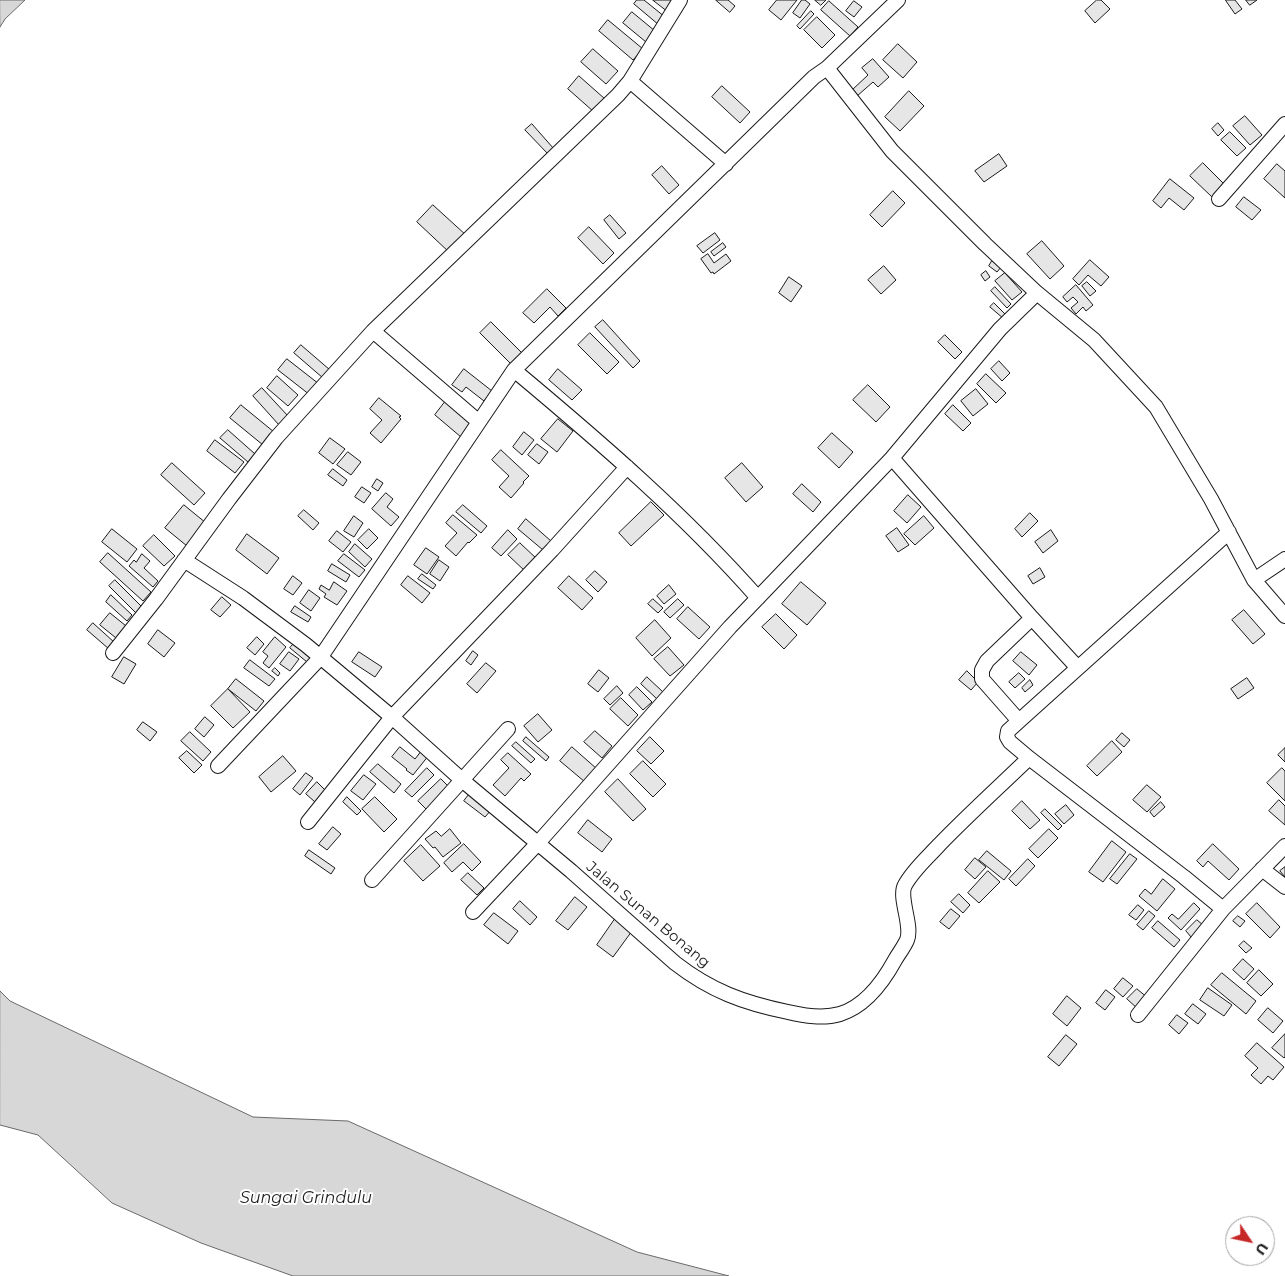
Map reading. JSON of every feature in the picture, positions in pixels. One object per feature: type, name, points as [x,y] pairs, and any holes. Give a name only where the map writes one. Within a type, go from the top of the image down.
[{"type":"street","points":[[113,653],[156,599],[276,438],[373,331],[618,95],[630,80],[680,0]]},
{"type":"street","points":[[218,766],[320,658],[514,370],[814,77],[898,0]]},
{"type":"street","points":[[826,68],[892,151],[985,244],[1037,292],[1094,340],[1156,407],[1211,499],[1254,580],[1285,616]]},
{"type":"street","points":[[630,80],[726,164]]},
{"type":"street","points":[[1219,199],[1284,128]]},
{"type":"street","points":[[473,912],[538,843],[724,634],[892,458],[1000,329],[1037,292]]},
{"type":"street","points":[[373,331],[478,422]]},
{"type":"street","points":[[514,370],[627,467],[686,522],[729,565],[758,598]]},
{"type":"street","points":[[892,458],[1077,668]]},
{"type":"street","points":[[308,822],[392,717],[552,550],[627,467]]},
{"type":"street","points":[[1223,909],[1029,758],[1010,742],[1007,737],[1008,731],[1229,532]]},
{"type":"street","points":[[1254,580],[1285,559]]},
{"type":"street","name":"Jalan Sunan Bonang","points":[[184,560],[243,598],[306,645],[392,717],[462,780],[538,843],[675,963],[692,976],[738,1000],[763,1007],[825,1017],[841,1014],[870,996],[885,978],[908,938],[902,893],[904,886],[916,870],[957,826],[1029,758]]},
{"type":"street","points":[[1019,721],[982,679],[982,670],[987,661],[1032,618]]},
{"type":"street","points":[[372,880],[508,728]]},
{"type":"street","points":[[1138,1015],[1223,909],[1285,846]]},
{"type":"street","points":[[1262,869],[1285,887]]},
{"type":"water","points":[[0,0],[25,0],[5,19],[0,27]]},
{"type":"water","name":"Sungai Grindulu","points":[[0,991],[10,1001],[253,1117],[348,1121],[637,1252],[729,1276],[293,1276],[201,1243],[112,1203],[38,1135],[0,1125]]},
{"type":"building","points":[[637,0],[644,0],[665,17],[659,25],[634,4]]},
{"type":"building","points":[[653,0],[680,0],[670,13]]},
{"type":"building","points":[[716,0],[728,0],[735,6],[730,12]]},
{"type":"building","points":[[777,0],[797,0],[781,20],[769,10]]},
{"type":"building","points":[[802,0],[810,4],[800,18],[793,13]]},
{"type":"building","points":[[815,0],[826,0],[821,5]]},
{"type":"building","points":[[1097,0],[1101,0],[1110,9],[1095,23],[1085,11]]},
{"type":"building","points":[[1226,0],[1235,0],[1242,9],[1235,14]]},
{"type":"building","points":[[1246,0],[1257,0],[1250,5]]},
{"type":"building","points":[[829,1],[858,27],[850,36],[821,10]]},
{"type":"building","points":[[854,1],[862,7],[854,17],[846,11]]},
{"type":"building","points":[[811,11],[814,14],[800,29],[797,26]]},
{"type":"building","points":[[632,12],[655,31],[646,42],[623,23]]},
{"type":"building","points":[[817,17],[835,35],[822,48],[804,30]]},
{"type":"building","points":[[608,20],[643,49],[633,60],[599,31]]},
{"type":"building","points":[[898,44],[917,62],[903,78],[883,60]]},
{"type":"building","points":[[593,49],[618,71],[606,84],[581,62]]},
{"type":"building","points":[[873,59],[889,77],[878,87],[873,82],[857,96],[852,90],[868,75],[862,68]]},
{"type":"building","points":[[579,76],[605,99],[594,112],[568,89]]},
{"type":"building","points":[[722,86],[750,112],[740,123],[712,97]]},
{"type":"building","points":[[909,91],[924,106],[900,131],[885,117]]},
{"type":"building","points":[[1245,116],[1262,135],[1250,145],[1233,126]]},
{"type":"building","points":[[1218,123],[1224,130],[1218,136],[1212,129]]},
{"type":"building","points":[[532,124],[554,149],[548,154],[525,130]]},
{"type":"building","points":[[1230,132],[1246,148],[1237,156],[1221,140]]},
{"type":"building","points":[[999,154],[1007,166],[984,182],[975,171]]},
{"type":"building","points":[[1203,163],[1224,184],[1212,197],[1190,176]]},
{"type":"building","points":[[1277,164],[1285,171],[1285,198],[1264,179]]},
{"type":"building","points":[[662,166],[679,185],[669,194],[652,175]]},
{"type":"building","points":[[1170,179],[1194,198],[1184,210],[1169,198],[1161,208],[1153,201]]},
{"type":"building","points":[[893,191],[905,203],[882,227],[870,215]]},
{"type":"building","points":[[1244,197],[1261,210],[1252,220],[1236,207]]},
{"type":"building","points":[[433,205],[467,236],[450,253],[417,222]]},
{"type":"building","points":[[610,215],[626,233],[619,239],[604,220]]},
{"type":"building","points":[[589,227],[614,253],[603,264],[578,238]]},
{"type":"building","points":[[715,233],[720,240],[703,253],[697,246]]},
{"type":"building","points":[[1042,241],[1064,266],[1050,279],[1027,254]]},
{"type":"building","points":[[723,243],[726,247],[714,256],[711,252]]},
{"type":"building","points":[[708,254],[714,263],[726,254],[731,261],[714,274],[713,272],[711,273],[701,259]]},
{"type":"building","points":[[1090,260],[1109,277],[1101,286],[1088,275],[1079,285],[1073,279]]},
{"type":"building","points":[[992,261],[1001,267],[997,272],[989,266]]},
{"type":"building","points":[[884,266],[896,280],[881,294],[868,280]]},
{"type":"building","points":[[986,271],[990,277],[985,281],[981,275]]},
{"type":"building","points":[[1005,273],[1022,292],[1012,300],[995,281]]},
{"type":"building","points":[[789,277],[802,286],[791,302],[779,293]]},
{"type":"building","points":[[1087,282],[1096,291],[1090,296],[1082,286]]},
{"type":"building","points":[[1076,285],[1093,305],[1086,311],[1083,307],[1076,314],[1071,308],[1078,302],[1073,297],[1067,302],[1063,297]]},
{"type":"building","points":[[995,287],[1011,304],[1007,308],[991,291]]},
{"type":"building","points":[[547,289],[566,308],[558,316],[550,307],[534,323],[523,313]]},
{"type":"building","points":[[994,303],[1007,316],[1004,319],[990,307]]},
{"type":"building","points":[[603,320],[640,361],[633,368],[595,327]]},
{"type":"building","points":[[491,322],[524,355],[513,366],[480,333]]},
{"type":"building","points":[[590,333],[619,362],[607,374],[578,345]]},
{"type":"building","points":[[945,335],[962,352],[955,359],[938,342]]},
{"type":"building","points":[[301,345],[330,370],[323,378],[294,353]]},
{"type":"building","points":[[287,359],[319,384],[310,395],[278,370]]},
{"type":"building","points":[[999,361],[1010,373],[1002,381],[991,369]]},
{"type":"building","points":[[464,369],[492,391],[484,401],[466,387],[462,392],[452,385]]},
{"type":"building","points":[[558,369],[582,390],[572,400],[549,380]]},
{"type":"building","points":[[986,374],[1006,393],[996,403],[977,384]]},
{"type":"building","points":[[277,376],[298,395],[288,406],[267,388]]},
{"type":"building","points":[[868,385],[890,407],[876,422],[853,400]]},
{"type":"building","points":[[262,388],[288,416],[279,425],[253,396]]},
{"type":"building","points":[[976,389],[988,404],[973,416],[961,401]]},
{"type":"building","points":[[379,398],[401,416],[399,417],[401,419],[381,443],[370,433],[382,420],[370,409]]},
{"type":"building","points":[[445,402],[472,425],[461,437],[435,415]]},
{"type":"building","points":[[241,405],[274,432],[263,445],[230,418]]},
{"type":"building","points":[[953,405],[971,423],[963,431],[945,414]]},
{"type":"building","points":[[558,419],[573,431],[557,452],[541,439]]},
{"type":"building","points":[[228,430],[255,454],[248,462],[220,438]]},
{"type":"building","points":[[524,432],[534,440],[522,455],[513,447]]},
{"type":"building","points":[[832,433],[853,452],[839,468],[818,448]]},
{"type":"building","points":[[330,438],[345,449],[333,464],[319,453]]},
{"type":"building","points":[[215,440],[244,462],[235,473],[207,451]]},
{"type":"building","points":[[537,444],[548,452],[539,464],[528,455]]},
{"type":"building","points":[[501,450],[529,476],[511,498],[499,487],[509,476],[492,460]]},
{"type":"building","points":[[348,452],[361,462],[351,475],[337,465]]},
{"type":"building","points":[[172,463],[205,493],[194,505],[161,475]]},
{"type":"building","points":[[742,463],[763,487],[746,502],[725,478]]},
{"type":"building","points":[[333,469],[347,480],[343,486],[328,475]]},
{"type":"building","points":[[377,479],[383,483],[378,491],[372,487]]},
{"type":"building","points":[[802,484],[821,502],[813,512],[793,494]]},
{"type":"building","points":[[362,487],[371,493],[364,503],[355,497]]},
{"type":"building","points":[[386,493],[393,499],[387,507],[399,517],[391,526],[372,509]]},
{"type":"building","points":[[908,495],[921,507],[907,523],[894,511]]},
{"type":"building","points":[[651,502],[664,515],[631,546],[619,533]]},
{"type":"building","points":[[184,505],[206,523],[187,546],[165,528]]},
{"type":"building","points":[[463,505],[487,526],[481,533],[456,512]]},
{"type":"building","points":[[304,510],[319,523],[313,530],[298,516]]},
{"type":"building","points":[[1030,513],[1038,521],[1022,537],[1015,529]]},
{"type":"building","points":[[453,515],[477,535],[456,556],[445,546],[457,533],[446,523]]},
{"type":"building","points":[[354,516],[363,523],[354,537],[344,531]]},
{"type":"building","points":[[924,516],[934,528],[915,545],[904,534]]},
{"type":"building","points":[[526,519],[551,541],[543,550],[518,529]]},
{"type":"building","points":[[897,528],[909,545],[898,552],[886,536]]},
{"type":"building","points":[[112,529],[137,549],[127,562],[102,542]]},
{"type":"building","points":[[369,529],[378,538],[367,549],[358,540]]},
{"type":"building","points":[[508,530],[517,539],[501,556],[492,548]]},
{"type":"building","points":[[1051,530],[1058,541],[1043,553],[1035,542]]},
{"type":"building","points":[[337,531],[351,542],[343,552],[329,541]]},
{"type":"building","points":[[247,534],[279,558],[267,574],[236,550]]},
{"type":"building","points":[[154,535],[175,556],[164,566],[143,546]]},
{"type":"building","points":[[520,543],[538,560],[526,572],[508,555]]},
{"type":"building","points":[[355,544],[372,559],[365,567],[349,552]]},
{"type":"building","points":[[426,548],[439,557],[427,574],[414,565]]},
{"type":"building","points":[[108,553],[151,592],[143,601],[100,562]]},
{"type":"building","points":[[142,554],[150,561],[144,568],[158,581],[153,587],[129,566],[134,560],[136,562]]},
{"type":"building","points":[[344,554],[365,570],[359,577],[338,561]]},
{"type":"building","points":[[439,560],[449,567],[440,581],[430,574]]},
{"type":"building","points":[[332,564],[350,575],[346,582],[328,571]]},
{"type":"building","points":[[1040,568],[1045,577],[1033,584],[1028,576]]},
{"type":"building","points":[[595,571],[607,582],[598,592],[586,580]]},
{"type":"building","points":[[422,574],[436,585],[433,589],[418,579]]},
{"type":"building","points":[[293,576],[302,583],[293,595],[284,589]]},
{"type":"building","points":[[408,576],[430,593],[422,603],[401,585]]},
{"type":"building","points":[[569,576],[593,598],[582,610],[558,588]]},
{"type":"building","points":[[115,580],[142,607],[136,613],[109,586]]},
{"type":"building","points":[[334,582],[347,591],[337,605],[324,597],[326,594],[319,589],[321,585],[329,590]]},
{"type":"building","points":[[801,582],[826,603],[807,625],[782,604]]},
{"type":"building","points":[[669,585],[676,594],[664,604],[657,596]]},
{"type":"building","points":[[309,590],[320,598],[311,611],[300,603]]},
{"type":"building","points":[[111,595],[132,615],[127,621],[106,602]]},
{"type":"building","points":[[222,597],[231,605],[220,617],[211,610]]},
{"type":"building","points":[[653,599],[663,608],[658,613],[648,604]]},
{"type":"building","points":[[678,599],[684,605],[670,618],[664,612]]},
{"type":"building","points":[[295,606],[311,617],[308,622],[291,612]]},
{"type":"building","points":[[688,607],[710,627],[699,639],[677,619]]},
{"type":"building","points":[[1244,610],[1265,634],[1253,644],[1232,620]]},
{"type":"building","points":[[110,613],[131,630],[121,642],[100,625]]},
{"type":"building","points":[[776,614],[797,635],[784,649],[762,627]]},
{"type":"building","points":[[655,620],[671,638],[652,656],[636,638]]},
{"type":"building","points":[[93,623],[115,643],[109,649],[87,630]]},
{"type":"building","points":[[158,630],[175,643],[164,657],[148,644]]},
{"type":"building","points":[[257,637],[264,644],[255,655],[247,648]]},
{"type":"building","points":[[275,637],[286,647],[269,668],[263,663],[268,656],[263,652]]},
{"type":"building","points":[[297,640],[314,655],[307,662],[290,648]]},
{"type":"building","points":[[668,647],[684,665],[670,676],[654,659]]},
{"type":"building","points":[[473,651],[478,655],[471,665],[466,661]]},
{"type":"building","points":[[289,652],[299,659],[290,671],[280,664]]},
{"type":"building","points":[[359,652],[382,667],[375,677],[352,662]]},
{"type":"building","points":[[1021,652],[1037,665],[1029,675],[1013,661]]},
{"type":"building","points":[[124,657],[136,664],[124,684],[112,677]]},
{"type":"building","points":[[250,660],[275,679],[269,686],[244,668]]},
{"type":"building","points":[[486,663],[496,671],[477,693],[467,684]]},
{"type":"building","points":[[275,668],[280,673],[278,676],[272,671]]},
{"type":"building","points":[[599,670],[609,678],[598,692],[588,684]]},
{"type":"building","points":[[967,671],[978,682],[971,690],[959,680]]},
{"type":"building","points":[[1019,673],[1025,679],[1015,688],[1009,682]]},
{"type":"building","points":[[647,677],[663,692],[657,699],[641,684]]},
{"type":"building","points":[[1247,678],[1254,688],[1238,699],[1231,689]]},
{"type":"building","points":[[236,679],[264,701],[256,711],[228,689]]},
{"type":"building","points":[[1030,680],[1033,685],[1025,692],[1022,688]]},
{"type":"building","points":[[617,686],[623,693],[610,705],[604,699]]},
{"type":"building","points":[[637,687],[652,702],[643,710],[629,695]]},
{"type":"building","points":[[228,689],[250,712],[233,728],[211,706]]},
{"type":"building","points":[[621,698],[638,715],[628,726],[610,709]]},
{"type":"building","points":[[538,714],[552,730],[538,742],[524,726]]},
{"type":"building","points":[[205,717],[214,725],[204,737],[195,729]]},
{"type":"building","points":[[143,722],[157,732],[150,741],[137,730]]},
{"type":"building","points":[[595,731],[612,746],[602,758],[584,742]]},
{"type":"building","points":[[190,732],[211,752],[203,761],[181,741]]},
{"type":"building","points":[[1122,733],[1130,740],[1124,747],[1116,740]]},
{"type":"building","points":[[526,737],[549,757],[546,761],[523,741]]},
{"type":"building","points":[[650,737],[664,751],[651,764],[637,751]]},
{"type":"building","points":[[1112,741],[1122,752],[1097,776],[1087,766]]},
{"type":"building","points":[[516,742],[535,759],[531,763],[512,746]]},
{"type":"building","points":[[400,747],[415,759],[422,750],[429,755],[413,775],[392,757]]},
{"type":"building","points":[[572,747],[597,769],[585,782],[560,761]]},
{"type":"building","points":[[1285,748],[1285,762],[1278,755]]},
{"type":"building","points":[[187,751],[202,765],[194,773],[179,758]]},
{"type":"building","points":[[508,753],[531,774],[524,781],[521,778],[505,796],[493,785],[509,768],[501,760]]},
{"type":"building","points":[[283,756],[296,771],[271,792],[259,777]]},
{"type":"building","points":[[643,761],[666,784],[653,797],[630,774]]},
{"type":"building","points":[[378,764],[401,784],[394,793],[370,772]]},
{"type":"building","points":[[427,768],[434,775],[412,797],[405,791]]},
{"type":"building","points":[[1282,768],[1285,771],[1285,801],[1267,783]]},
{"type":"building","points":[[306,773],[313,778],[300,795],[293,789]]},
{"type":"building","points":[[364,775],[376,784],[363,800],[351,791]]},
{"type":"building","points":[[441,779],[450,788],[428,811],[418,801]]},
{"type":"building","points":[[618,779],[646,809],[633,821],[605,792]]},
{"type":"building","points":[[317,782],[325,790],[315,802],[306,794]]},
{"type":"building","points":[[1147,785],[1161,797],[1147,812],[1133,800]]},
{"type":"building","points":[[471,792],[492,809],[485,817],[464,801]]},
{"type":"building","points":[[347,797],[361,811],[357,815],[343,802]]},
{"type":"building","points":[[375,797],[397,819],[384,832],[362,809]]},
{"type":"building","points":[[1279,800],[1285,806],[1285,825],[1269,811]]},
{"type":"building","points":[[1022,801],[1040,820],[1030,829],[1012,811]]},
{"type":"building","points":[[1161,802],[1165,807],[1154,817],[1150,812]]},
{"type":"building","points":[[1066,805],[1074,815],[1064,824],[1055,814]]},
{"type":"building","points":[[1045,809],[1062,826],[1058,830],[1041,813]]},
{"type":"building","points":[[588,820],[612,839],[602,852],[578,833]]},
{"type":"building","points":[[333,827],[341,834],[327,850],[319,844]]},
{"type":"building","points":[[450,829],[461,843],[443,857],[425,839],[436,831],[441,836]]},
{"type":"building","points":[[1049,829],[1058,838],[1038,858],[1029,849]]},
{"type":"building","points":[[1112,841],[1126,852],[1103,882],[1089,872]]},
{"type":"building","points":[[464,844],[481,862],[472,871],[463,862],[452,872],[444,863]]},
{"type":"building","points":[[1213,844],[1239,869],[1229,880],[1208,861],[1203,867],[1197,861]]},
{"type":"building","points":[[421,845],[440,866],[423,881],[404,861]]},
{"type":"building","points":[[309,850],[335,868],[331,874],[305,856]]},
{"type":"building","points":[[987,851],[1011,871],[1004,880],[979,860]]},
{"type":"building","points":[[1130,854],[1137,859],[1117,884],[1110,879]]},
{"type":"building","points":[[975,858],[986,867],[975,879],[965,870]]},
{"type":"building","points":[[1028,859],[1035,866],[1016,886],[1009,879]]},
{"type":"building","points":[[1285,867],[1285,877],[1280,871]]},
{"type":"building","points":[[988,871],[1000,882],[979,903],[968,893]]},
{"type":"building","points":[[468,873],[484,888],[477,895],[461,880]]},
{"type":"building","points":[[1163,879],[1175,889],[1157,911],[1139,896],[1145,889],[1151,894]]},
{"type":"building","points":[[959,894],[970,905],[963,913],[951,902]]},
{"type":"building","points":[[575,897],[587,907],[568,930],[556,921]]},
{"type":"building","points":[[520,901],[537,917],[530,925],[513,909]]},
{"type":"building","points":[[1194,903],[1200,909],[1181,930],[1168,918],[1172,914],[1178,919]]},
{"type":"building","points":[[1257,903],[1280,927],[1270,938],[1246,914]]},
{"type":"building","points":[[1138,905],[1144,910],[1136,920],[1129,915]]},
{"type":"building","points":[[951,909],[960,916],[949,929],[940,922]]},
{"type":"building","points":[[1149,911],[1155,916],[1143,930],[1137,925]]},
{"type":"building","points":[[494,913],[518,931],[508,944],[484,925]]},
{"type":"building","points":[[1238,916],[1245,921],[1240,927],[1233,921]]},
{"type":"building","points":[[615,919],[632,931],[613,957],[597,945]]},
{"type":"building","points":[[1197,920],[1203,925],[1191,937],[1186,931]]},
{"type":"building","points":[[1158,921],[1180,940],[1174,947],[1152,928]]},
{"type":"building","points":[[1244,941],[1252,948],[1246,953],[1239,946]]},
{"type":"building","points":[[1243,959],[1254,969],[1244,980],[1233,970]]},
{"type":"building","points":[[1259,970],[1273,984],[1261,996],[1247,983]]},
{"type":"building","points":[[1222,973],[1256,1001],[1246,1014],[1211,985]]},
{"type":"building","points":[[1123,978],[1133,986],[1123,997],[1114,989]]},
{"type":"building","points":[[1208,988],[1232,1005],[1224,1016],[1200,1000]]},
{"type":"building","points":[[1137,989],[1148,998],[1138,1009],[1127,999]]},
{"type":"building","points":[[1106,990],[1115,997],[1105,1010],[1096,1003]]},
{"type":"building","points":[[1067,996],[1081,1008],[1067,1026],[1053,1014]]},
{"type":"building","points":[[1193,1004],[1206,1014],[1198,1024],[1185,1014]]},
{"type":"building","points":[[1268,1008],[1283,1021],[1273,1033],[1258,1020]]},
{"type":"building","points":[[1177,1015],[1188,1023],[1179,1034],[1169,1025]]},
{"type":"building","points":[[1285,1034],[1285,1057],[1284,1058],[1272,1048]]},
{"type":"building","points":[[1066,1035],[1077,1044],[1059,1066],[1048,1057]]},
{"type":"building","points":[[1257,1043],[1284,1067],[1273,1080],[1268,1076],[1261,1084],[1251,1075],[1258,1068],[1245,1056]]}]
